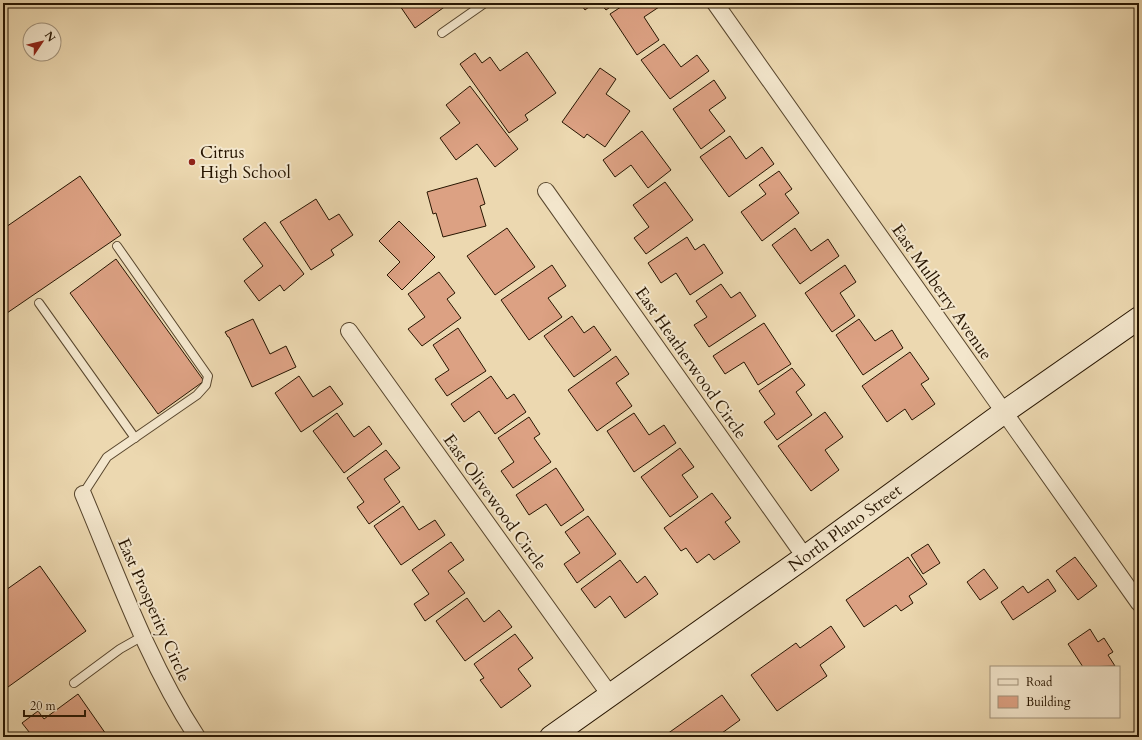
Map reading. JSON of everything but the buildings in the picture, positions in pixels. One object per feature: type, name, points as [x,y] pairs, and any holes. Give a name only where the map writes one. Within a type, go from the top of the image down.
[{"type":"street","name":"East Mulberry Avenue","points":[[715,3],[1003,413],[1139,603]]},
{"type":"street","name":"East Heatherwood Circle","points":[[546,191],[805,557]]},
{"type":"street","name":"North Plano Street","points":[[550,737],[805,557],[1003,413],[1139,318]]},
{"type":"street","name":"East Olivewood Circle","points":[[349,331],[610,695]]},
{"type":"street","name":"East Prosperity Circle","points":[[83,494],[161,675],[175,702],[197,737]]},
{"type":"lane","points":[[442,33],[485,3]]},
{"type":"lane","points":[[83,494],[107,457],[197,395],[206,386],[208,376],[117,246]]},
{"type":"lane","points":[[39,303],[135,438]]},
{"type":"lane","points":[[74,683],[120,649],[143,636]]},
{"type":"place","name":"Citrus High School","points":[[192,162]]}]
